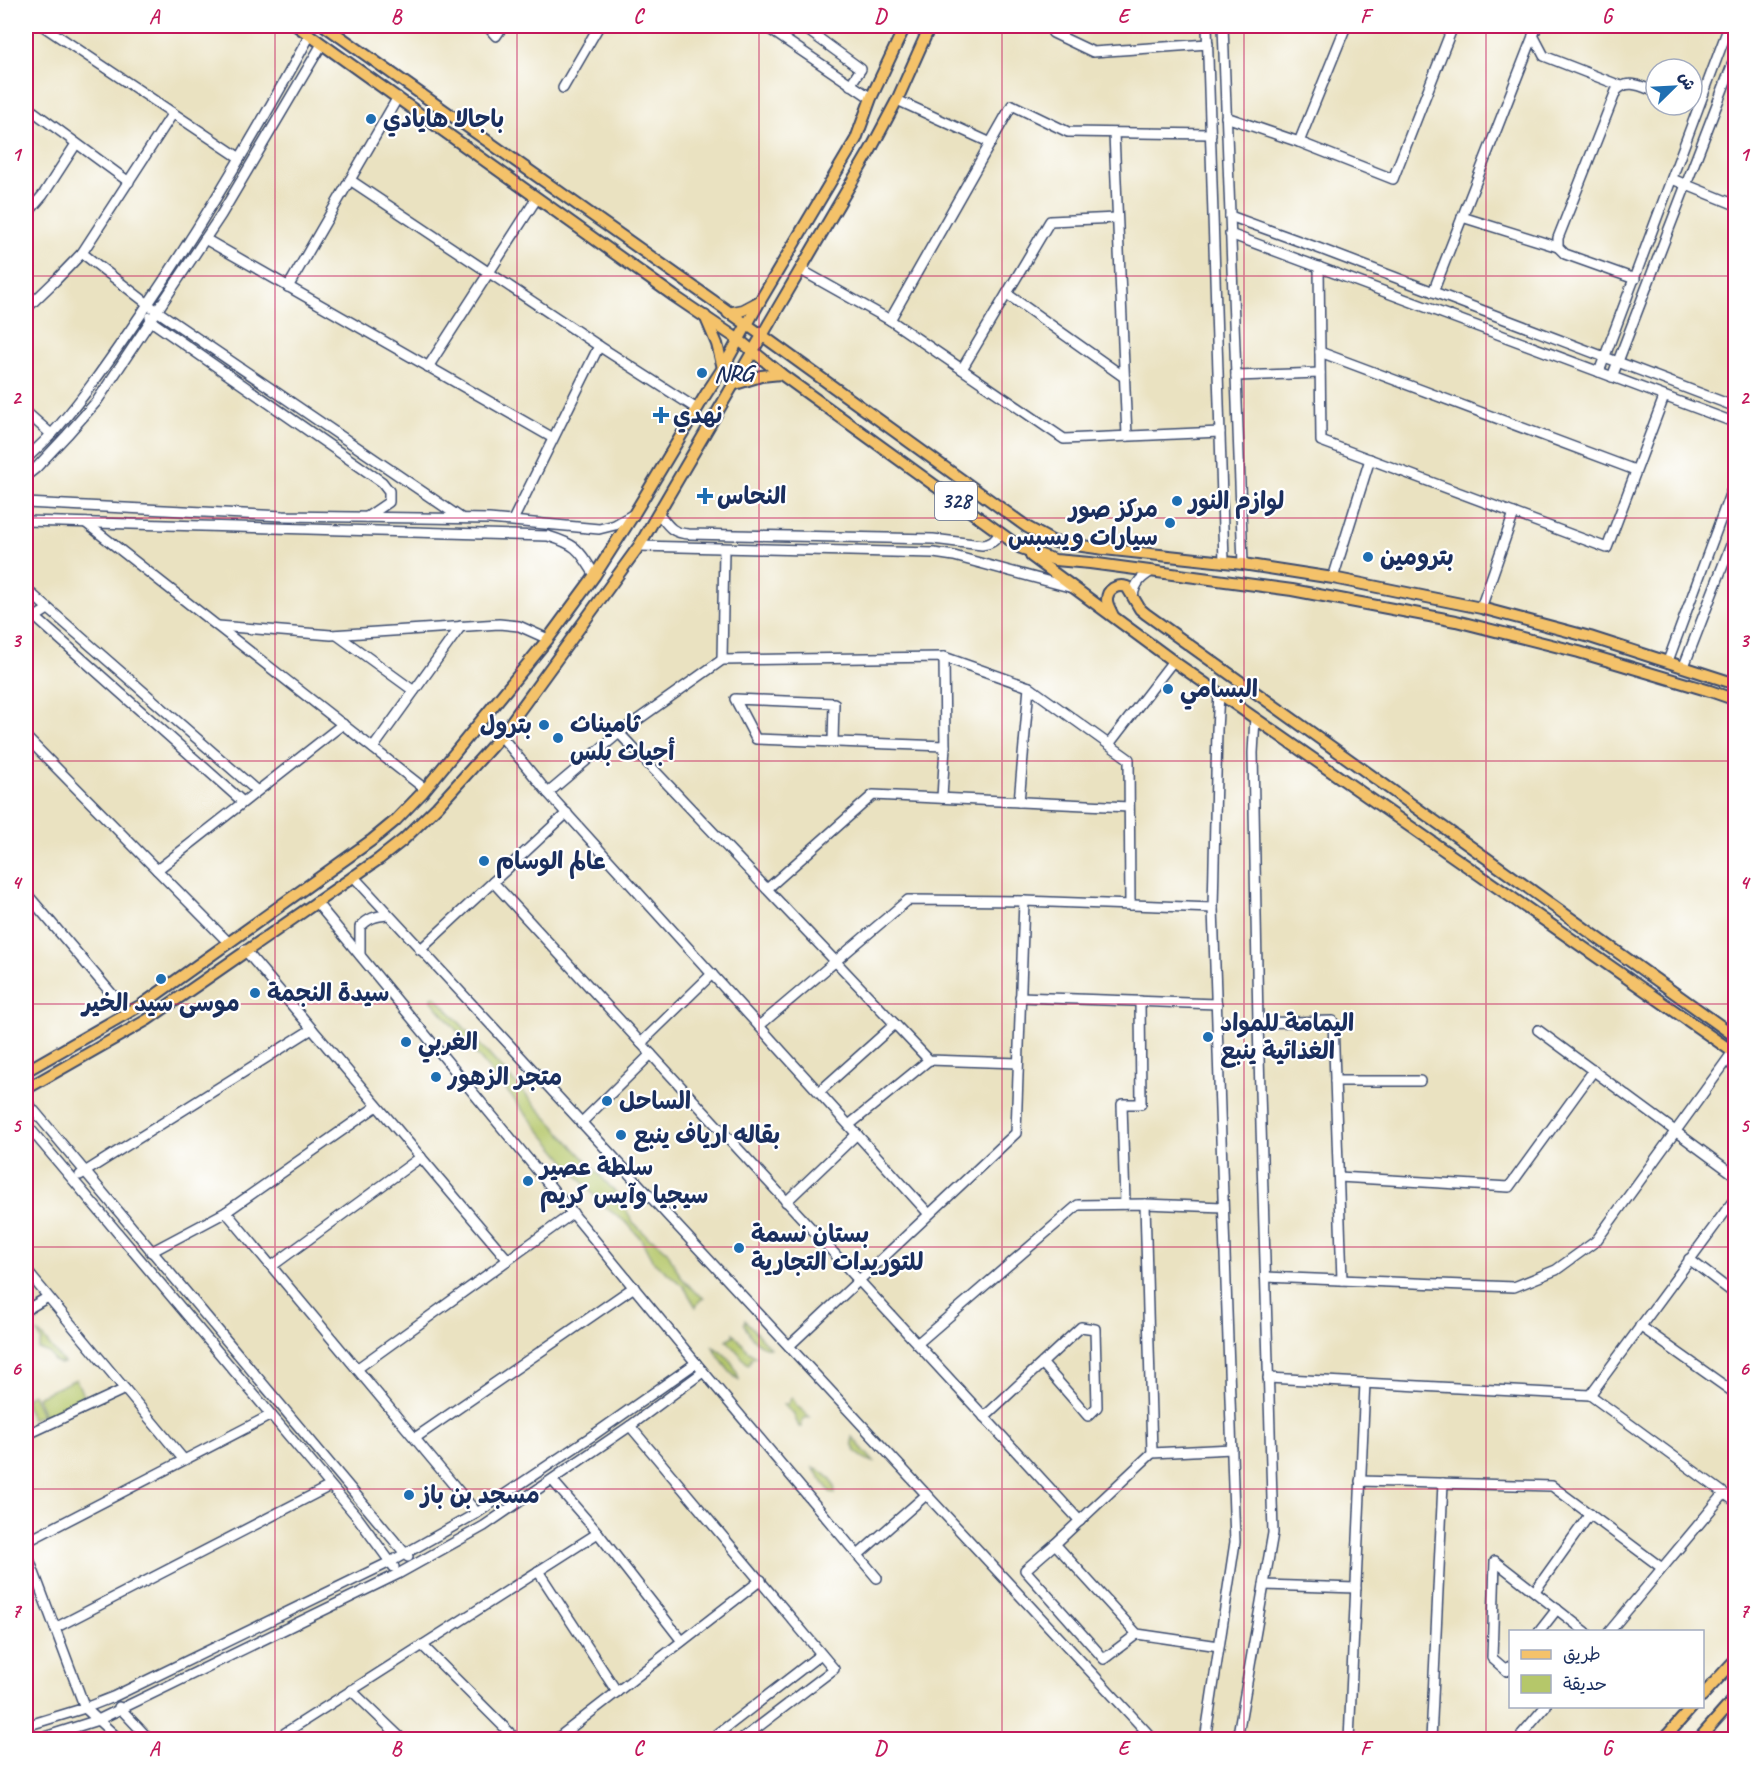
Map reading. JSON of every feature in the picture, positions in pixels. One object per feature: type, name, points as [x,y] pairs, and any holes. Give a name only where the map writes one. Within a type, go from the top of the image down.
[{"type":"main road","name":"328","points":[[297,26],[739,340],[781,374],[1021,548],[1055,560],[1292,590],[1456,621],[1579,652],[1710,690],[1736,700]]},
{"type":"main road","points":[[325,26],[763,336],[1027,528],[1054,542],[1224,561],[1333,578],[1481,608],[1590,637],[1736,684]]},
{"type":"main road","points":[[27,1068],[142,1004],[372,840],[395,821],[425,789],[548,639],[595,574],[634,514],[723,368],[760,300],[856,139],[871,98],[905,26]]},
{"type":"main road","points":[[26,1089],[147,1020],[379,859],[403,840],[436,807],[501,736],[639,546],[659,514],[897,100],[930,26]]},
{"type":"main road","points":[[728,312],[743,310],[760,300]]},
{"type":"main road","points":[[705,316],[717,344],[723,368]]},
{"type":"main road","points":[[732,386],[761,376],[781,374]]},
{"type":"main road","points":[[1021,548],[1173,661],[1734,1053]]},
{"type":"main road","points":[[1113,617],[1107,600],[1110,592],[1121,585],[1127,587],[1140,609],[1155,621],[1736,1037]]},
{"type":"main road","points":[[1704,1694],[1736,1659]]},
{"type":"main road","points":[[1698,1740],[1736,1697]]},
{"type":"main road","points":[[1663,1740],[1692,1708]]},
{"type":"street","points":[[43,26],[240,158]]},
{"type":"street","points":[[488,26],[496,36],[503,26]]},
{"type":"street","points":[[563,88],[599,26]]},
{"type":"street","points":[[765,26],[871,98]]},
{"type":"street","points":[[802,26],[861,69],[850,85]]},
{"type":"street","points":[[1055,26],[1053,33],[1093,52],[1208,44]]},
{"type":"street","points":[[1207,26],[1224,561]]},
{"type":"street","points":[[1223,26],[1243,564]]},
{"type":"street","points":[[1299,142],[1346,26]]},
{"type":"street","points":[[1226,117],[1299,142],[1393,179],[1453,26]]},
{"type":"street","points":[[1704,84],[1728,26]]},
{"type":"street","points":[[1535,28],[1544,56],[1621,86],[1632,84],[1644,88]]},
{"type":"street","points":[[1433,292],[1535,28]]},
{"type":"street","points":[[26,459],[51,434],[87,391],[148,303],[207,213],[310,35]]},
{"type":"street","points":[[26,476],[97,401],[205,239],[322,44]]},
{"type":"street","points":[[1612,377],[1736,55]]},
{"type":"street","points":[[1558,247],[1558,238],[1616,91],[1621,86]]},
{"type":"street","points":[[288,287],[398,97]]},
{"type":"street","points":[[897,100],[991,143]]},
{"type":"street","points":[[890,320],[1012,105],[1068,132],[1211,134]]},
{"type":"street","points":[[26,106],[129,182]]},
{"type":"street","points":[[26,308],[82,253],[173,113]]},
{"type":"street","points":[[1599,372],[1672,179],[1692,117]]},
{"type":"street","points":[[1114,134],[1127,436]]},
{"type":"street","points":[[26,215],[43,195],[76,144]]},
{"type":"street","points":[[1672,179],[1736,205]]},
{"type":"street","points":[[350,180],[697,409]]},
{"type":"street","points":[[428,367],[537,198]]},
{"type":"street","points":[[1230,216],[1736,407]]},
{"type":"street","points":[[1462,217],[1558,247],[1565,254],[1635,279]]},
{"type":"street","points":[[962,369],[1050,221],[1117,218]]},
{"type":"street","points":[[1230,234],[1736,423]]},
{"type":"street","points":[[205,239],[554,438]]},
{"type":"street","points":[[82,253],[157,311],[462,519]]},
{"type":"street","points":[[1319,267],[1321,441],[1607,548],[1664,397]]},
{"type":"street","points":[[801,270],[890,320],[1064,439],[1220,432]]},
{"type":"street","points":[[1007,294],[1124,377]]},
{"type":"street","points":[[148,303],[150,321],[382,482],[389,491],[389,502],[367,517]]},
{"type":"street","points":[[513,520],[599,346]]},
{"type":"street","points":[[1320,352],[1635,470]]},
{"type":"street","points":[[1236,376],[1320,373]]},
{"type":"street","points":[[26,412],[51,434]]},
{"type":"street","points":[[1333,578],[1370,459]]},
{"type":"street","points":[[1668,661],[1736,478]]},
{"type":"street","points":[[26,503],[283,516],[513,520],[599,529],[615,525],[634,514]]},
{"type":"street","points":[[1481,608],[1514,513]]},
{"type":"street","points":[[659,514],[668,526],[678,533],[689,534],[933,539],[982,545],[995,540],[1000,533]]},
{"type":"street","points":[[26,521],[548,536],[568,542],[576,548],[595,574]]},
{"type":"street","points":[[86,523],[425,789]]},
{"type":"street","points":[[1684,666],[1736,532]]},
{"type":"street","points":[[639,546],[934,553],[954,556],[1075,588]]},
{"type":"street","points":[[722,660],[724,549]]},
{"type":"street","points":[[1133,596],[1139,579],[1152,571]]},
{"type":"street","points":[[26,589],[257,791]]},
{"type":"street","points":[[26,609],[243,802]]},
{"type":"street","points":[[26,623],[48,609]]},
{"type":"street","points":[[218,626],[337,634],[499,624],[519,626],[548,639]]},
{"type":"street","points":[[373,748],[461,626]]},
{"type":"street","points":[[337,634],[414,691]]},
{"type":"street","points":[[548,793],[619,733],[722,660],[944,657],[1029,687],[1129,759],[1130,905]]},
{"type":"street","points":[[942,798],[945,746],[944,657]]},
{"type":"street","points":[[1109,744],[1173,661]]},
{"type":"street","points":[[1019,802],[1029,687]]},
{"type":"street","points":[[1205,1740],[1235,1542],[1214,908],[1219,693]]},
{"type":"street","points":[[833,742],[834,703],[735,699],[756,739],[833,742],[945,746]]},
{"type":"street","points":[[1237,1740],[1273,1533],[1258,1023],[1253,753],[1255,718]]},
{"type":"street","points":[[157,870],[343,724]]},
{"type":"street","points":[[619,733],[929,1060]]},
{"type":"street","points":[[501,736],[548,793],[929,1214]]},
{"type":"street","points":[[26,737],[30,748],[228,942]]},
{"type":"street","points":[[767,889],[873,795],[1129,807]]},
{"type":"street","points":[[420,950],[567,813]]},
{"type":"street","points":[[353,876],[1154,1740]]},
{"type":"street","points":[[493,882],[1080,1521]]},
{"type":"street","points":[[26,893],[128,1012]]},
{"type":"street","points":[[759,1026],[908,900],[1024,901],[1214,908]]},
{"type":"street","points":[[789,1346],[1016,1133],[1024,901]]},
{"type":"street","points":[[316,902],[703,1372],[877,1578]]},
{"type":"street","points":[[360,955],[360,927],[374,916],[388,915]]},
{"type":"street","points":[[245,950],[508,1260]]},
{"type":"street","points":[[641,1043],[712,974]]},
{"type":"street","points":[[1020,997],[1217,1004]]},
{"type":"street","points":[[1125,1204],[1122,1104],[1141,1104],[1140,1001]]},
{"type":"street","points":[[1258,1023],[1333,1021],[1342,1280]]},
{"type":"street","points":[[819,1092],[895,1024]]},
{"type":"street","points":[[73,1180],[312,1029]]},
{"type":"street","points":[[1538,1030],[1736,1176]]},
{"type":"street","points":[[1265,1277],[1514,1287],[1556,1270],[1596,1241],[1734,1053]]},
{"type":"street","points":[[581,1123],[651,1054]]},
{"type":"street","points":[[849,1125],[929,1060],[1018,1063]]},
{"type":"street","points":[[1339,1177],[1509,1186],[1594,1070]]},
{"type":"street","points":[[1335,1081],[1420,1081]]},
{"type":"street","points":[[26,1101],[406,1553],[414,1566]]},
{"type":"street","points":[[151,1252],[226,1212],[377,1106]]},
{"type":"street","points":[[26,1124],[330,1486],[392,1561],[398,1574]]},
{"type":"street","points":[[786,1202],[857,1134]]},
{"type":"street","points":[[272,1266],[421,1157]]},
{"type":"street","points":[[1590,1395],[1736,1197]]},
{"type":"street","points":[[917,1344],[1078,1205],[1145,1204],[1224,1207]]},
{"type":"street","points":[[1145,1204],[1152,1453]]},
{"type":"street","points":[[226,1212],[477,1513]]},
{"type":"street","points":[[358,1368],[573,1213]]},
{"type":"street","points":[[1689,1259],[1736,1295]]},
{"type":"street","points":[[26,1269],[184,1460]]},
{"type":"street","points":[[416,1438],[634,1287]]},
{"type":"street","points":[[26,1310],[48,1297]]},
{"type":"street","points":[[1640,1326],[1736,1394]]},
{"type":"street","points":[[984,1417],[1042,1363],[1081,1327],[1095,1329],[1097,1407],[1088,1416],[1042,1363]]},
{"type":"street","points":[[26,1726],[113,1697],[392,1561],[477,1513],[696,1363]]},
{"type":"street","points":[[35,1740],[98,1720],[414,1566],[484,1526],[630,1426],[703,1372]]},
{"type":"street","points":[[1268,1378],[1590,1395],[1736,1502]]},
{"type":"street","points":[[1349,1740],[1365,1383]]},
{"type":"street","points":[[26,1435],[125,1389]]},
{"type":"street","points":[[26,1542],[271,1415]]},
{"type":"street","points":[[630,1426],[834,1670],[741,1740]]},
{"type":"street","points":[[1137,1634],[1104,1659],[1025,1570],[1152,1453],[1232,1449]]},
{"type":"street","points":[[552,1480],[598,1533],[682,1641]]},
{"type":"street","points":[[1360,1481],[1552,1486],[1662,1568]]},
{"type":"street","points":[[1431,1740],[1443,1483]]},
{"type":"street","points":[[55,1628],[330,1486]]},
{"type":"street","points":[[1611,1630],[1724,1494]]},
{"type":"street","points":[[858,1555],[926,1495]]},
{"type":"street","points":[[1534,1591],[1590,1514]]},
{"type":"street","points":[[274,1740],[598,1533]]},
{"type":"street","points":[[1055,1544],[1137,1634],[1219,1646]]},
{"type":"street","points":[[26,1551],[85,1708],[120,1740]]},
{"type":"street","points":[[1509,1668],[1507,1671],[1492,1658],[1495,1561],[1583,1630]]},
{"type":"street","points":[[538,1571],[617,1692]]},
{"type":"street","points":[[555,1740],[761,1580]]},
{"type":"street","points":[[1264,1585],[1356,1588]]},
{"type":"street","points":[[1026,1602],[1040,1587]]},
{"type":"street","points":[[1541,1630],[1557,1609]]},
{"type":"street","points":[[422,1645],[517,1740]]},
{"type":"street","points":[[1084,1665],[1097,1651]]},
{"type":"street","points":[[710,1740],[821,1654]]},
{"type":"street","points":[[351,1690],[403,1740]]},
{"type":"street","points":[[113,1697],[150,1740]]},
{"type":"street","points":[[1522,1734],[1545,1708]]},
{"type":"green space","points":[[435,996],[617,1194],[633,1222],[667,1251],[681,1277],[704,1298],[696,1307],[684,1287],[652,1260],[641,1239],[628,1224],[601,1204],[432,1001],[432,997]]},
{"type":"green space","points":[[745,1320],[770,1348],[754,1340],[744,1324]]},
{"type":"green space","points":[[38,1333],[64,1363],[54,1361],[49,1353],[38,1349],[41,1341]]},
{"type":"green space","points":[[733,1333],[756,1357],[752,1358],[748,1365],[726,1340],[733,1336]]},
{"type":"green space","points":[[713,1347],[730,1360],[739,1380],[721,1361]]},
{"type":"green space","points":[[76,1379],[86,1402],[46,1422],[37,1397]]},
{"type":"green space","points":[[33,1394],[42,1415],[31,1419],[26,1397]]},
{"type":"green space","points":[[792,1397],[797,1406],[810,1417],[802,1421],[801,1427],[793,1413],[783,1405],[788,1404]]},
{"type":"green space","points":[[852,1437],[874,1462],[865,1459],[855,1450]]},
{"type":"green space","points":[[813,1468],[828,1477],[833,1484],[835,1494],[830,1492]]},
{"type":"place","name":"باجالا هايادي","points":[[371,119]]},
{"type":"place","name":"NRG","points":[[702,373]]},
{"type":"place","name":"نهدي","points":[[661,415]]},
{"type":"place","name":"النحاس","points":[[705,496]]},
{"type":"place","name":"لوازم النور","points":[[1177,501]]},
{"type":"place","name":"مركز صور سيارات ويسبس","points":[[1170,523]]},
{"type":"place","name":"بترومين","points":[[1368,557]]},
{"type":"place","name":"البسامي","points":[[1168,689]]},
{"type":"place","name":"بترول","points":[[544,725]]},
{"type":"place","name":"ثاميناث أجياث بلس","points":[[558,738]]},
{"type":"place","name":"عالم الوسام","points":[[484,861]]},
{"type":"place","name":"موسى سيد الخير","points":[[161,979]]},
{"type":"place","name":"سيدة النجمة","points":[[255,993]]},
{"type":"place","name":"اليمامة للمواد الغذائية ينبع","points":[[1208,1037]]},
{"type":"place","name":"الغربي","points":[[406,1042]]},
{"type":"place","name":"متجر الزهور","points":[[436,1077]]},
{"type":"place","name":"الساحل","points":[[607,1101]]},
{"type":"place","name":"بقاله ارياف ينبع","points":[[621,1135]]},
{"type":"place","name":"سلطة عصير سيجيا وآيس كريم","points":[[528,1181]]},
{"type":"place","name":"بستان نسمة للتوريدات التجارية","points":[[739,1248]]},
{"type":"place","name":"مسجد بن باز","points":[[409,1495]]}]
